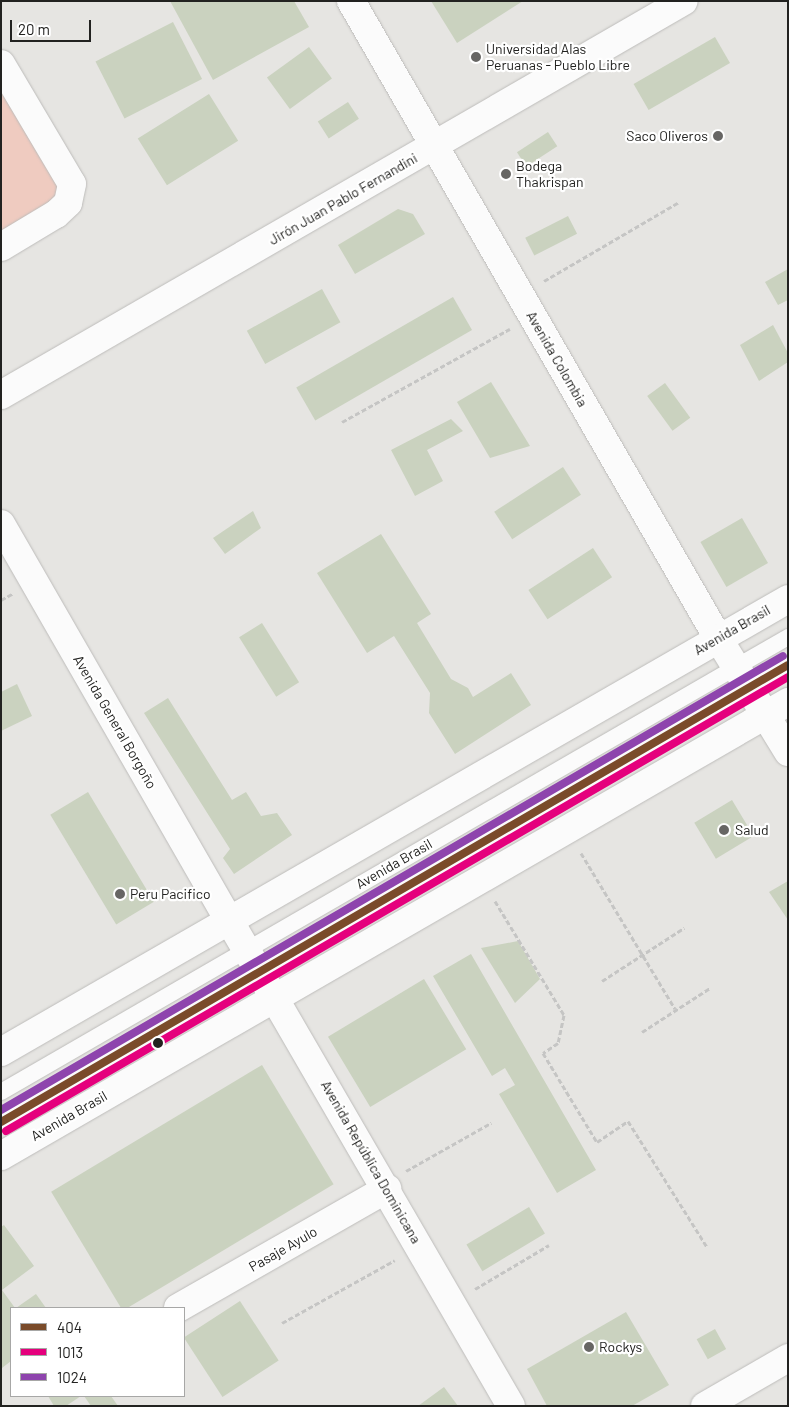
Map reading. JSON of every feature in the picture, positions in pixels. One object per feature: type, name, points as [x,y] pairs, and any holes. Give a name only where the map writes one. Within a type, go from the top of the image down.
[{"type":"street","name":"Avenida Colombia","points":[[351,1],[718,638],[742,677],[777,708],[788,752]]},
{"type":"street","name":"Jirón Juan Pablo Fernandini","points":[[1,395],[435,147],[684,1]]},
{"type":"street","points":[[1,64],[72,184],[68,203],[56,214],[1,247]]},
{"type":"street","name":"Avenida General Borgoño","points":[[1,524],[229,920]]},
{"type":"street","name":"Avenida Brasil","points":[[1,1052],[788,599]]},
{"type":"street","name":"Avenida Brasil","points":[[1,1156],[276,995],[568,832],[777,708]]},
{"type":"street","name":"Avenida República Dominicana","points":[[229,920],[276,995],[511,1406]]},
{"type":"street","name":"Pasaje Ayulo","points":[[180,1307],[385,1187]]},
{"type":"street","points":[[705,1406],[788,1358]]},
{"type":"lane","name":"Avenida Brasil","points":[[1,1092],[254,960],[742,677],[788,637]]},
{"type":"lane","name":"Avenida Brasil","points":[[1,1122],[254,960],[742,677],[788,666]]},
{"type":"path","points":[[342,422],[527,305],[679,202]]},
{"type":"path","points":[[568,832],[675,1009]]},
{"type":"path","points":[[482,880],[564,1015],[558,1044],[543,1053],[592,1134],[597,1142],[628,1121],[707,1247]]},
{"type":"path","points":[[602,982],[684,928]]},
{"type":"path","points":[[642,1032],[710,988]]},
{"type":"path","points":[[385,1187],[490,1123]]},
{"type":"path","points":[[452,1303],[549,1245]]},
{"type":"path","points":[[282,1323],[420,1246]]},
{"type":"shaded area","points":[[1,82],[60,180],[55,205],[1,238]]},
{"type":"building","points":[[170,1],[294,1],[309,27],[213,80]]},
{"type":"building","points":[[431,1],[523,1],[457,43]]},
{"type":"building","points":[[173,22],[202,79],[125,119],[95,61]]},
{"type":"building","points":[[715,37],[730,63],[649,110],[634,84]]},
{"type":"building","points":[[309,47],[332,79],[290,109],[267,78]]},
{"type":"building","points":[[209,94],[238,141],[167,185],[138,139]]},
{"type":"building","points":[[348,102],[359,119],[329,138],[318,122]]},
{"type":"building","points":[[548,132],[557,146],[526,166],[517,152]]},
{"type":"building","points":[[398,209],[413,214],[425,234],[355,274],[338,245]]},
{"type":"building","points":[[568,216],[577,234],[534,256],[525,238]]},
{"type":"building","points":[[788,269],[788,300],[778,305],[765,282]]},
{"type":"building","points":[[322,289],[340,322],[265,364],[247,331]]},
{"type":"building","points":[[453,297],[472,330],[315,420],[296,388]]},
{"type":"building","points":[[773,325],[788,353],[788,362],[759,381],[740,345]]},
{"type":"building","points":[[491,382],[530,446],[490,458],[457,402]]},
{"type":"building","points":[[665,383],[690,418],[672,431],[647,396]]},
{"type":"building","points":[[451,419],[463,431],[427,450],[443,481],[415,496],[391,450]]},
{"type":"building","points":[[563,467],[581,495],[512,539],[494,512]]},
{"type":"building","points":[[253,511],[261,528],[225,554],[213,538]]},
{"type":"building","points":[[742,518],[768,563],[726,587],[700,542]]},
{"type":"building","points":[[381,534],[431,614],[417,623],[451,679],[468,688],[473,697],[511,673],[531,705],[455,754],[429,713],[430,693],[394,636],[367,653],[317,573]]},
{"type":"building","points":[[593,548],[612,577],[547,619],[528,590]]},
{"type":"building","points":[[262,623],[299,682],[276,697],[239,637]]},
{"type":"building","points":[[17,684],[32,716],[1,731],[1,692]]},
{"type":"building","points":[[168,698],[232,800],[246,792],[261,816],[277,813],[292,835],[234,874],[223,858],[230,849],[144,713]]},
{"type":"building","points":[[88,792],[154,902],[116,924],[50,815]]},
{"type":"building","name":"Salud","points":[[732,800],[754,836],[716,859],[694,823]]},
{"type":"building","points":[[788,881],[788,920],[769,892]]},
{"type":"building","points":[[518,941],[540,979],[515,1003],[481,948]]},
{"type":"building","points":[[471,954],[596,1170],[557,1193],[499,1094],[515,1085],[505,1068],[492,1076],[433,976]]},
{"type":"building","points":[[424,979],[466,1049],[370,1107],[328,1037]]},
{"type":"building","points":[[262,1065],[334,1184],[129,1307],[120,1307],[51,1192]]},
{"type":"building","points":[[529,1207],[545,1234],[482,1271],[466,1245]]},
{"type":"building","points":[[4,1225],[34,1266],[2,1290],[14,1307],[10,1307],[10,1362],[2,1368],[1,1227]]},
{"type":"building","points":[[36,1294],[45,1307],[17,1307]]},
{"type":"building","points":[[240,1301],[279,1361],[222,1397],[185,1337]]},
{"type":"building","name":"Rockys","points":[[626,1312],[669,1385],[632,1406],[547,1406],[527,1369]]},
{"type":"building","points":[[715,1329],[726,1349],[708,1359],[697,1339]]},
{"type":"building","points":[[444,1387],[458,1406],[418,1406]]},
{"type":"building","points":[[49,1397],[80,1397],[66,1406],[54,1406]]},
{"type":"building","points":[[85,1397],[112,1397],[118,1406],[91,1406]]},
{"type":"transit line","name":"1024","points":[[1,1110],[783,656]]},
{"type":"transit line","name":"404","points":[[1,1122],[788,665]]},
{"type":"transit line","name":"1013","points":[[6,1131],[788,677]]},
{"type":"place","name":"Universidad Alas Peruanas - Pueblo Libre","points":[[476,57]]},
{"type":"place","name":"Saco Oliveros","points":[[718,136]]},
{"type":"place","name":"Bodega Thakrispan","points":[[506,174]]},
{"type":"place","name":"Salud","points":[[724,830]]},
{"type":"place","name":"Peru Pacifico","points":[[120,894]]},
{"type":"place","name":"Rockys","points":[[589,1347]]}]
